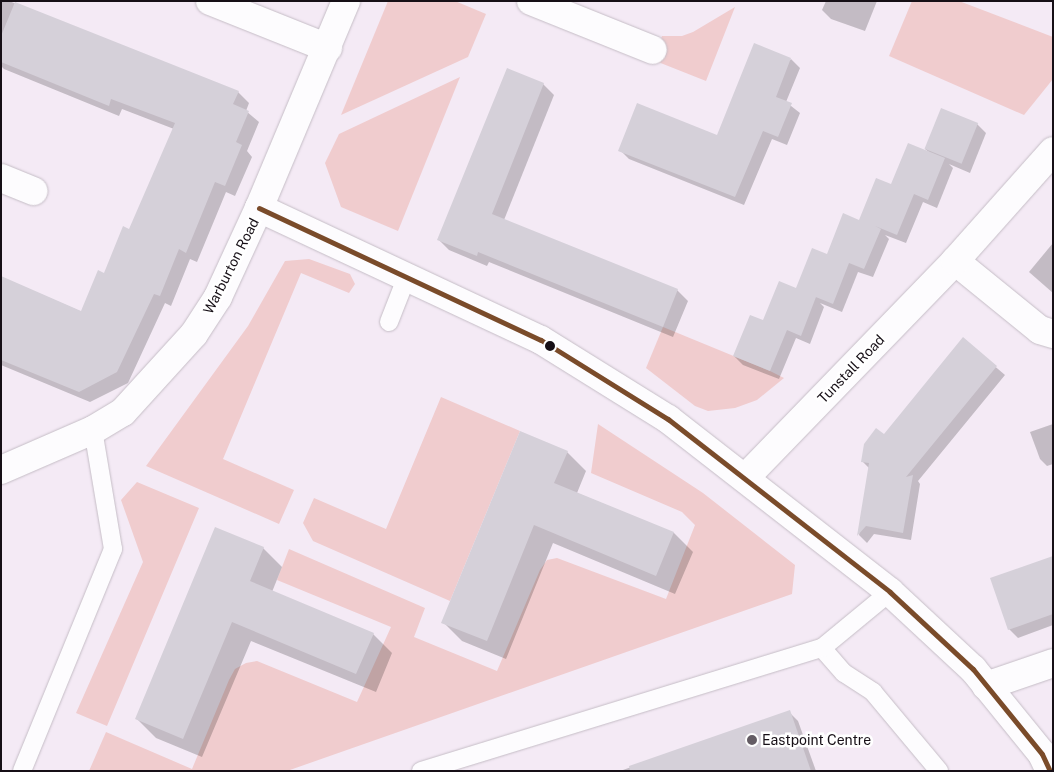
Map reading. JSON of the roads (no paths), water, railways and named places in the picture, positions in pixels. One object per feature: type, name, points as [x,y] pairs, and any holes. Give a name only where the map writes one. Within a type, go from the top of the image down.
[{"type":"street","points":[[210,1],[328,48]]},
{"type":"street","name":"Warburton Road","points":[[1,470],[93,430],[123,412],[194,334],[218,297],[260,208],[346,1]]},
{"type":"street","points":[[531,1],[653,50]]},
{"type":"street","name":"Tunstall Road","points":[[746,477],[955,261],[1053,150]]},
{"type":"street","points":[[1,178],[34,192]]},
{"type":"street","points":[[260,208],[541,340],[668,419],[746,477],[890,592],[973,670],[1042,754],[1050,771]]},
{"type":"street","points":[[955,261],[1040,330],[1053,334]]},
{"type":"street","points":[[986,686],[1053,662]]},
{"type":"lane","points":[[388,322],[407,276]]},
{"type":"lane","points":[[22,771],[113,549],[93,430]]},
{"type":"lane","points":[[421,771],[446,767],[822,648],[890,592]]},
{"type":"lane","points":[[822,648],[844,673],[873,692],[939,771]]},
{"type":"place","name":"Eastpoint Centre","points":[[752,740]]}]
